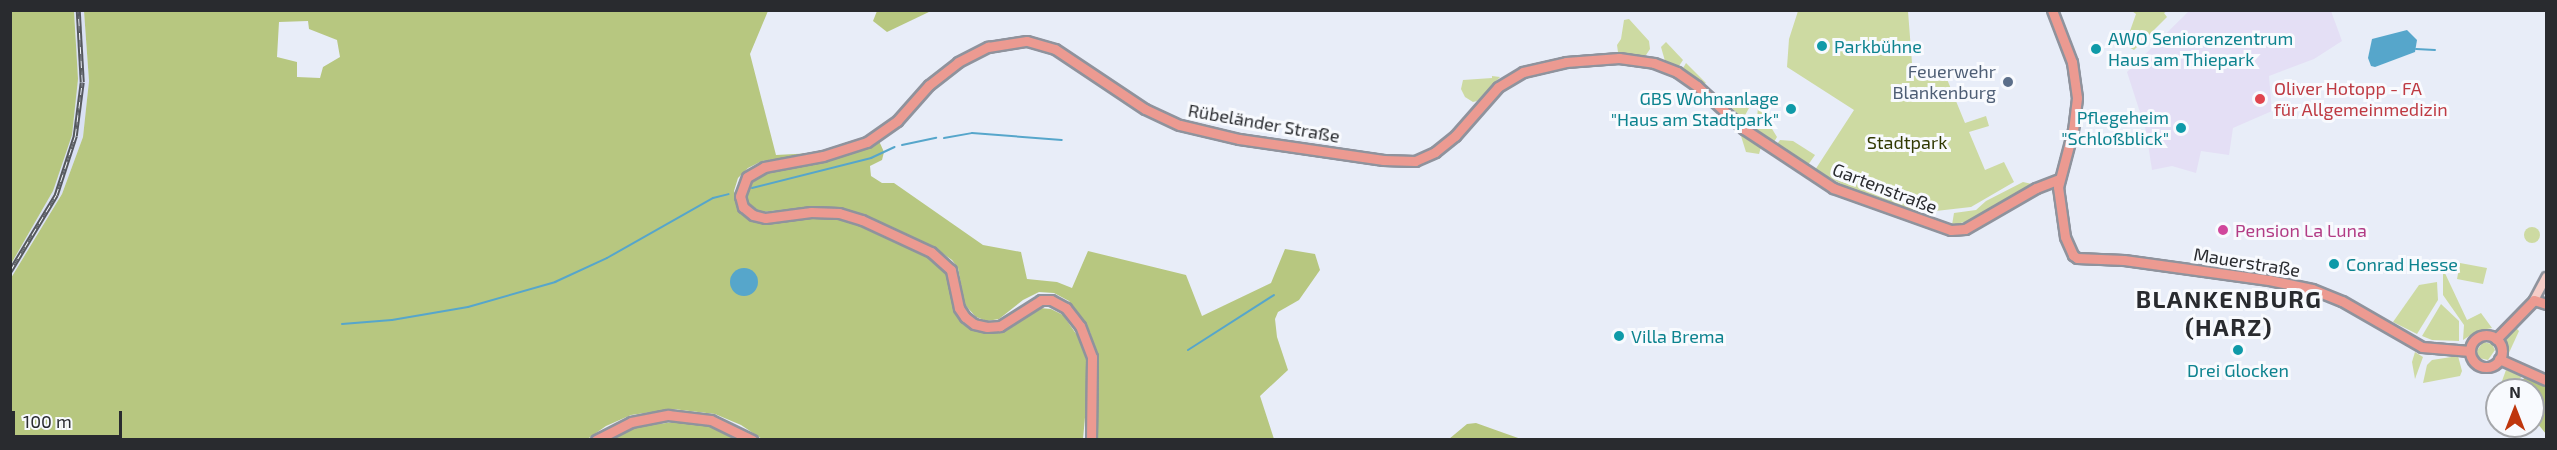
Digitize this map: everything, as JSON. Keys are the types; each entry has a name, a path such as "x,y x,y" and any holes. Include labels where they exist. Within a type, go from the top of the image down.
{"main road":[{"path":"2052,10 2070,56 2077,98 2073,130 2059,179"},
{"name":"Rübeländer Straße","path":"1091,440 1092,357 1080,326 1061,304 1041,300 1000,326 981,327 969,321 962,314 956,283 948,266 921,246 848,215 812,212 765,218 753,215 743,207 740,196 743,184 758,169 840,152 867,142 887,129 934,81 968,56 998,44 1027,41 1055,49 1145,109 1190,129 1321,151 1392,160 1418,160"},
{"name":"Gartenstraße","path":"1418,160 1445,144 1498,87 1523,72 1590,59 1627,59 1654,63 1684,76 1744,129 1818,180 1854,198 1941,227 1955,230 1965,229 2036,188 2059,179"},
{"name":"Mauerstraße","path":"2059,179 2065,237 2070,250 2077,258 2124,260 2269,280 2312,289 2342,301 2422,347 2470,351"},
{"path":"2496,339 2534,300 2547,304"},
{"path":"2486,335 2496,339 2501,348 2499,359 2490,366 2474,362 2470,351 2473,342 2486,335"},
{"path":"2499,359 2547,380"},
{"path":"597,440 630,422 676,415 719,423 752,440"}],"street":[{"path":"2534,300 2547,277"}],"shaded area":[{"path":"74,11 84,11 89,81 83,137 62,194 11,278 11,264 53,191 76,34"},
{"path":"2189,11 2331,11 2342,41 2314,59 2269,76 2272,111 2233,128 2229,155 2201,151 2196,173 2172,166 2152,170 2146,131 2127,72"}],"green space":[{"path":"11,10 74,11 78,79 72,135 53,191 11,264"},
{"path":"84,11 768,11 750,54 776,155 814,153 762,161 748,168 738,178 734,191 740,211 751,220 758,222 818,216 848,220 926,254 942,267 950,284 954,313 970,329 987,334 1002,331 1040,308 1051,309 1063,315 1079,338 1087,362 1088,385 1083,439 762,439 741,425 715,414 673,409 631,415 606,426 586,440 11,440 11,278 62,194 83,137 89,81","holes":["308,21 309,29 337,40 340,57 323,67 320,78 297,77 297,62 277,57 279,22"]},
{"path":"877,11 931,11 887,32 873,21"},
{"name":"Stadtpark","path":"1798,11 1908,11 1913,76 1942,67 1965,123 1986,116 1989,126 1969,132 1985,170 2004,162 2014,182 1971,207 1927,212 1916,211 1847,187 1815,170 1854,110 1787,67 1789,39"},
{"path":"2132,11 2167,11 2164,13 2167,17 2134,50 2125,45 2136,14"},
{"path":"1629,19 1649,41 1650,49 1646,55 1620,55 1618,52 1617,45 1621,39 1624,20"},
{"path":"1666,42 1683,60 1679,66 1665,61 1661,47"},
{"path":"1686,63 1706,83 1704,84 1682,70"},
{"path":"1492,76 1500,77 1477,101 1473,102 1465,97 1461,89 1463,80 1492,78"},
{"path":"1746,100 1751,103 1751,108 1743,119 1728,104"},
{"path":"1758,106 1777,137 1774,142 1752,126 1757,120"},
{"path":"1744,134 1761,147 1759,154 1746,152 1741,136"},
{"path":"1780,140 1793,141 1815,155 1808,165 1777,144"},
{"path":"879,141 884,152 882,160 870,166 871,176 882,183 894,183 983,245 1021,252 1027,279 1057,282 1072,288 1088,251 1186,275 1202,316 1271,283 1285,249 1315,254 1320,270 1299,300 1278,312 1275,319 1277,337 1288,370 1260,396 1274,439 1097,439 1099,360 1090,332 1069,301 1054,293 1039,292 1023,300 999,319 987,321 976,317 965,305 958,268 952,260 932,246 852,211 816,206 761,212 748,203 747,193 751,184 763,174 838,158"},
{"path":"2023,182 2032,184 1969,221 1952,225 1954,213 1976,210 1986,201"},
{"path":"2532,227 2540,235 2532,243 2524,235"},
{"path":"2460,263 2487,268 2483,284 2457,279"},
{"path":"2443,269 2467,320 2481,313 2492,328 2477,331 2463,340 2464,325 2443,295"},
{"path":"2437,282 2438,300 2417,334 2393,322 2419,285"},
{"path":"2441,304 2459,321 2459,341 2432,340 2422,336"},
{"path":"2516,328 2519,331 2508,355 2505,341 2508,333"},
{"path":"2483,342 2492,344 2495,350 2488,360 2479,358 2476,352"},
{"path":"2415,352 2423,357 2415,379 2412,362"},
{"path":"2458,356 2462,371 2460,376 2423,383 2427,365 2432,360"},
{"path":"2506,370 2522,376 2520,378 2503,378"},
{"path":"2545,386 2546,386 2545,433"},
{"path":"674,422 713,427 740,439 609,440 635,427"},
{"path":"1476,423 1521,439 1449,439 1467,424"}],"water":[{"path":"2407,30 2417,40 2415,52 2375,67 2371,66 2368,58 2372,39"},
{"path":"744,268 754,272 758,282 754,292 744,296 734,292 730,282 734,272"}],"waterway":[{"path":"2416,49 2435,50"},
{"path":"944,138 972,133 1062,140"},
{"path":"902,145 936,138"},
{"path":"752,188 871,158 895,147"},
{"path":"342,324 392,320 468,307 555,282 607,258 713,198 729,194"},
{"path":"1188,350 1274,295"}],"railway":[{"path":"10,271 56,195 75,136 82,82 78,10"}],"place":[{"name":"Parkbühne","path":"1822,46"},
{"name":"AWO Seniorenzentrum Haus am Thiepark","path":"2096,49"},
{"name":"Feuerwehr Blankenburg","path":"2008,82"},
{"name":"Oliver Hotopp - FA für Allgemeinmedizin","path":"2260,99"},
{"name":"GBS Wohnanlage \"Haus am Stadtpark\"","path":"1791,109"},
{"name":"Pflegeheim \"Schloßblick\"","path":"2181,128"},
{"name":"Pension La Luna","path":"2223,230"},
{"name":"Conrad Hesse","path":"2334,264"},
{"name":"Villa Brema","path":"1619,336"},
{"name":"Drei Glocken","path":"2238,350"}],"district":[{"name":"BLANKENBURG (HARZ)","path":"2229,313"}]}
